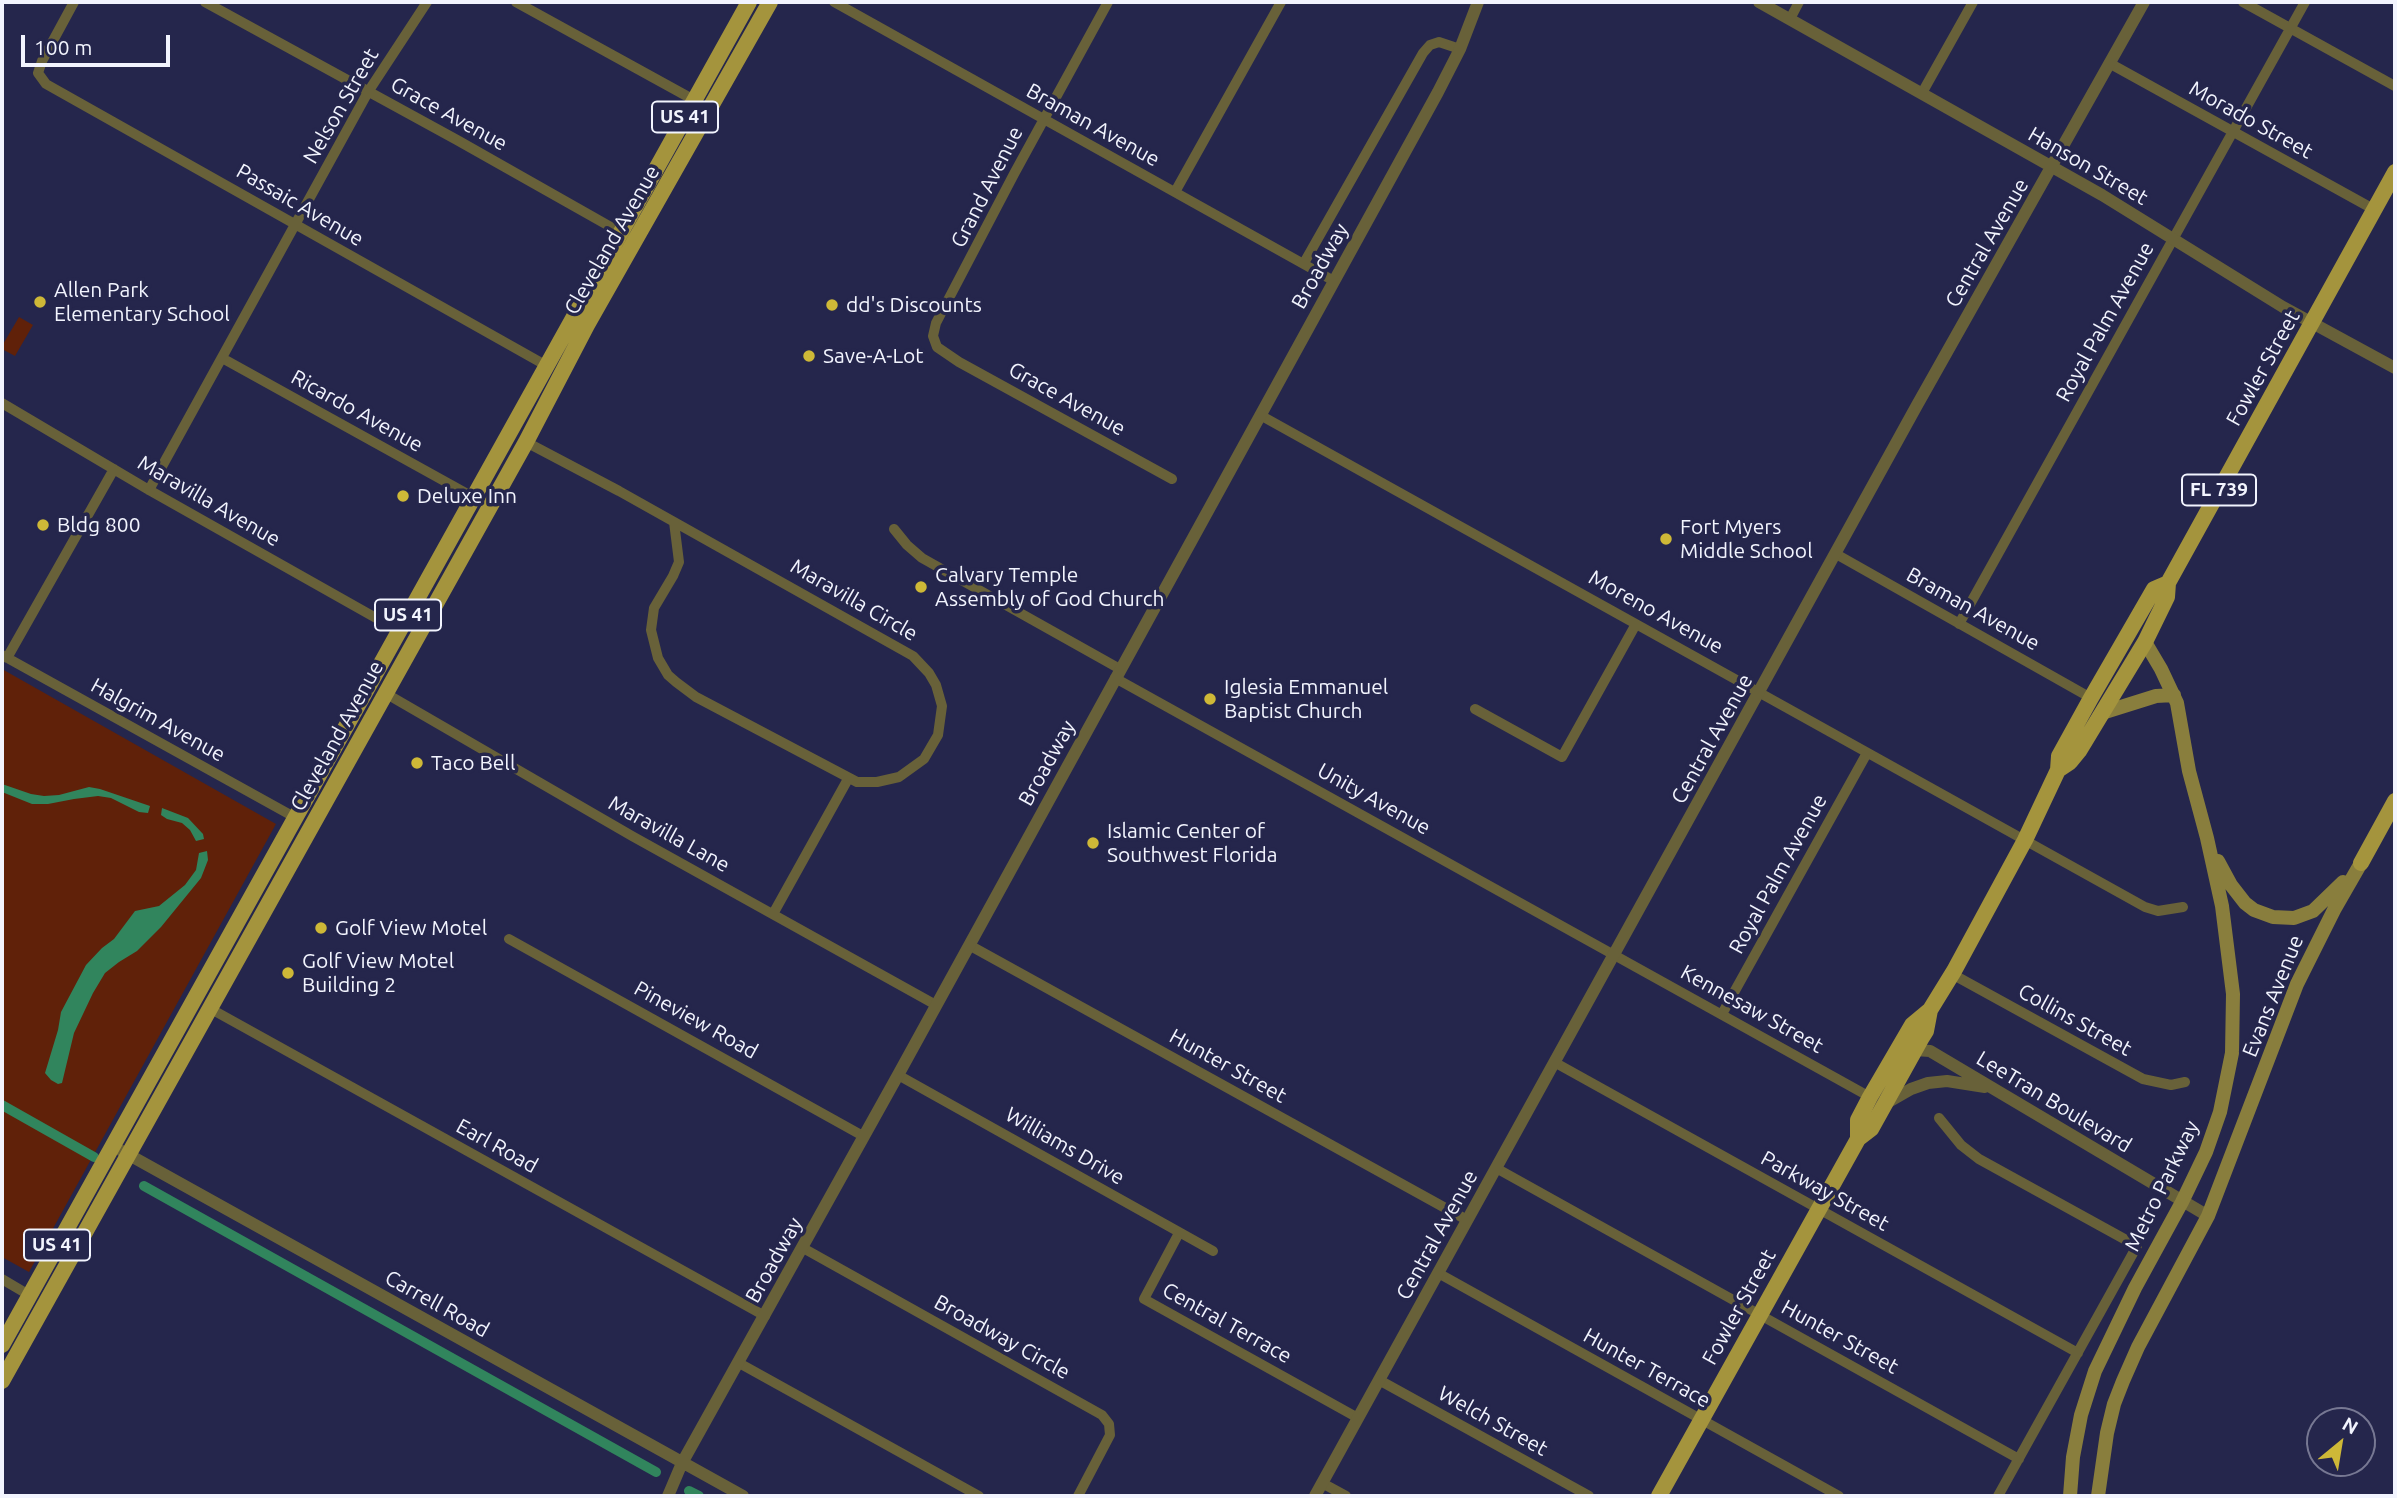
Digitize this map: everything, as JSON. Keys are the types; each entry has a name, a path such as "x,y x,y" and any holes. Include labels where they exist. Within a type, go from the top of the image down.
{"main road":[{"name":"Cleveland Avenue","path":"2,1345 750,2"},
{"name":"Cleveland Avenue","path":"2,1381 767,4"},
{"name":"Fowler Street","path":"1658,1496 1858,1139 1871,1129 1877,1101 1907,1049 1926,1031 1930,1010 2064,766 2105,712 2144,642 2167,597 2168,583 2395,172"},
{"name":"Fowler Street","path":"2064,766 2059,756 2091,698 2154,589 2168,583"},
{"path":"2141,611 2144,642"},
{"name":"Metro Parkway","path":"2070,1496 2073,1457 2081,1415 2095,1371 2206,1153 2220,1112 2232,1054 2233,994 2222,906 2189,771 2174,695 2144,642"},
{"path":"385,693 390,646"},
{"path":"2105,712 2156,696 2174,695"},
{"name":"Evans Avenue","path":"2208,1216 2297,984 2334,910 2395,801"},
{"path":"290,864 296,843 296,818"},
{"path":"2207,838 2237,895 2254,910 2273,918 2294,918 2313,911 2327,900 2361,863"},
{"path":"2098,1496 2106,1433 2123,1381 2138,1347 2208,1216"}],"street":[{"name":"Passaic Avenue","path":"74,2 42,61 38,73 46,84 547,366"},
{"name":"Grace Avenue","path":"205,2 636,241"},
{"name":"Nelson Street","path":"149,490 369,92 427,2"},
{"path":"516,2 694,100"},
{"name":"Braman Avenue","path":"834,2 1334,281"},
{"name":"Grand Avenue","path":"944,352 937,347 933,336 936,323 1108,2"},
{"path":"1175,192 1281,2"},
{"name":"Broadway","path":"668,1496 682,1463 970,945 1460,49 1478,2"},
{"name":"Hanson Street","path":"1759,2 2053,167 2312,323 2395,368"},
{"path":"1790,19 1799,2"},
{"path":"1922,93 1973,2"},
{"name":"Central Avenue","path":"1315,1496 1916,407 2144,2"},
{"path":"2243,2 2395,86"},
{"name":"Royal Palm Avenue","path":"1959,624 2305,2"},
{"name":"Broadway","path":"1304,263 1423,53 1430,45 1439,42 1460,49"},
{"name":"Morado Street","path":"2109,63 2375,210"},
{"name":"Grace Avenue","path":"944,352 1172,480"},
{"name":"Ricardo Avenue","path":"222,358 473,497"},
{"name":"Maravilla Avenue","path":"2,403 149,490 399,631"},
{"name":"Moreno Avenue","path":"1260,415 2146,907 2158,911 2183,907"},
{"name":"Maravilla Circle","path":"526,442 674,522 904,649 929,673 940,695 941,719 936,741 924,759 908,773 889,780 867,783 848,779 696,697 668,675 654,649 651,630 654,608 678,562 674,522"},
{"path":"4,657 114,469"},
{"name":"Unity Avenue","path":"894,529 922,558 1118,673 1615,954"},
{"name":"Braman Avenue","path":"1836,554 2091,698"},
{"path":"1475,709 1562,757 1636,624"},
{"name":"Halgrim Avenue","path":"4,657 296,818"},
{"name":"Maravilla Lane","path":"385,693 465,741 936,1005"},
{"name":"Royal Palm Avenue","path":"1722,1014 1867,752"},
{"path":"773,914 848,779"},
{"name":"Pineview Road","path":"509,939 863,1136"},
{"name":"Hunter Street","path":"970,945 1467,1220"},
{"name":"Kennesaw Street","path":"1615,954 1877,1101"},
{"name":"Collins Street","path":"1952,974 2143,1079 2171,1085 2185,1082"},
{"name":"Earl Road","path":"211,1009 765,1316"},
{"name":"LeeTran Boulevard","path":"1907,1049 1930,1051 2208,1216"},
{"name":"Parkway Street","path":"1554,1062 2078,1353"},
{"name":"Williams Drive","path":"898,1075 1213,1251"},
{"path":"1877,1101 1928,1083 1947,1081 1999,1091"},
{"path":"1939,1118 1955,1138 1979,1159 2137,1246 1998,1496"},
{"name":"Carrell Road","path":"113,1145 743,1496"},
{"name":"Hunter Street","path":"1496,1168 2019,1459"},
{"name":"Central Terrace","path":"1179,1233 1144,1299 1358,1418"},
{"name":"Broadway Circle","path":"803,1248 1102,1415 1109,1424 1110,1436 1078,1496"},
{"name":"Hunter Terrace","path":"1438,1273 1839,1496"},
{"path":"2,1279 29,1295"},
{"path":"739,1363 979,1496"},
{"name":"Welch Street","path":"1379,1380 1589,1496"},
{"path":"1322,1483 1346,1496"}],"shaded area":[{"path":"19,317 33,325 15,356 2,349 2,346"},
{"path":"2,669 276,824 29,1272 2,1257"},
{"path":"2,784 44,796 89,787 150,806 148,813 139,812 111,798 98,796 32,804 2,792"},
{"path":"162,808 188,818 203,834 204,839 196,841 182,823 161,815"},
{"path":"207,851 208,860 201,878 161,927 137,951 105,973 74,1033 62,1083 51,1080 45,1073 61,1012 86,965 114,939 135,911 159,906 185,885 196,870 199,853"}],"waterway":[{"path":"2,1105 94,1157"},
{"path":"144,1186 656,1472"},
{"path":"689,1491 699,1496"}],"place":[{"name":"Allen Park Elementary School","path":"40,302"},
{"name":"dd's Discounts","path":"832,305"},
{"name":"Save-A-Lot","path":"809,356"},
{"name":"Deluxe Inn","path":"403,496"},
{"name":"Bldg 800","path":"43,525"},
{"name":"Fort Myers Middle School","path":"1666,539"},
{"name":"Calvary Temple Assembly of God Church","path":"921,587"},
{"name":"Iglesia Emmanuel Baptist Church","path":"1210,699"},
{"name":"Taco Bell","path":"417,763"},
{"name":"Islamic Center of Southwest Florida","path":"1093,843"},
{"name":"Golf View Motel","path":"321,928"},
{"name":"Golf View Motel Building 2","path":"288,973"}]}
